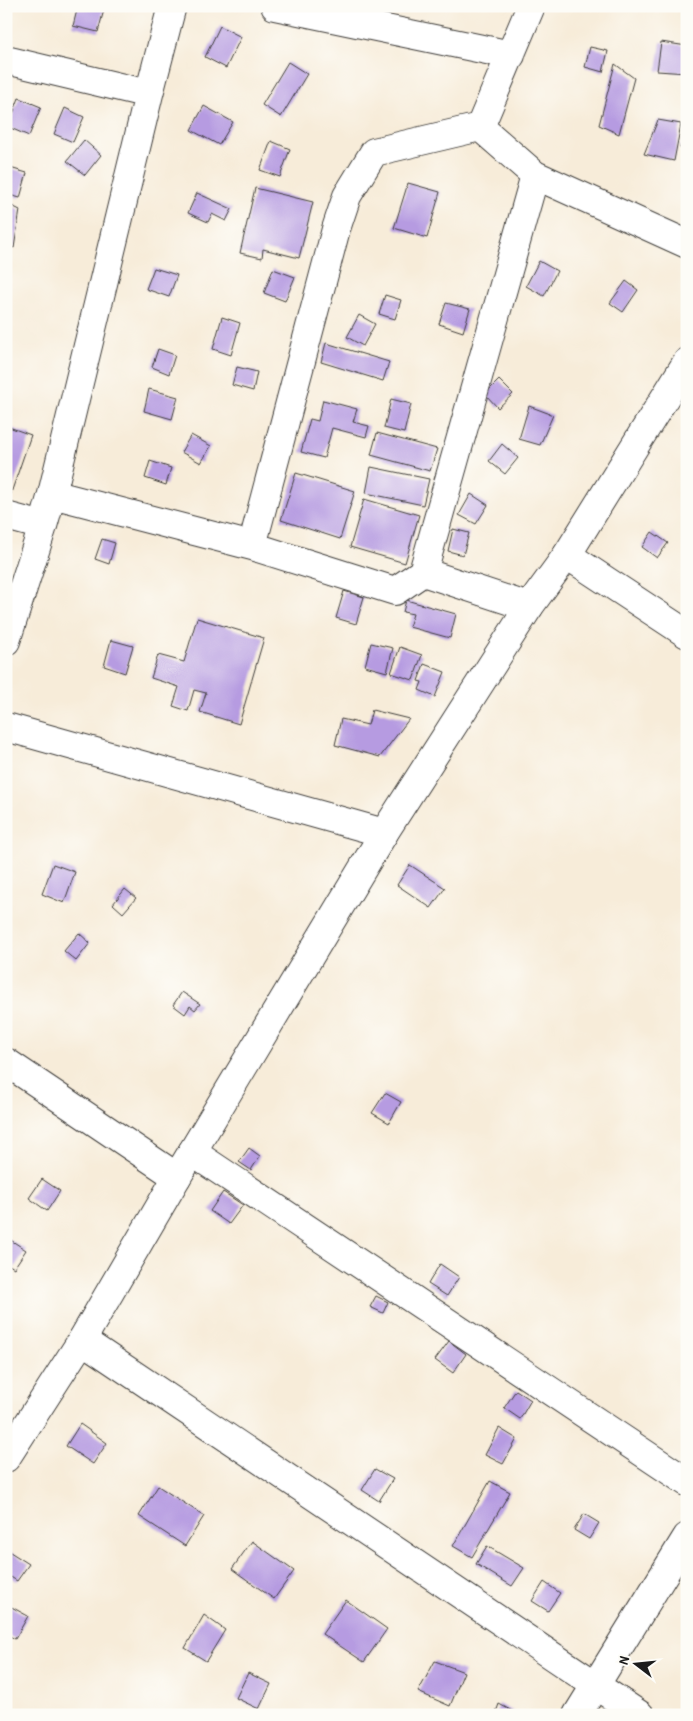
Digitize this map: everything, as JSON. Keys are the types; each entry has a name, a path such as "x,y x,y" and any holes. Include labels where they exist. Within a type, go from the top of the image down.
{"street":[{"path":"6,641 52,494 172,6"},
{"path":"275,6 511,55"},
{"path":"480,127 531,6"},
{"path":"6,60 149,94"},
{"path":"480,127 535,176 687,244"},
{"path":"252,546 336,229 348,196 374,152 480,127"},
{"path":"52,494 252,546 395,591 423,572 535,176"},
{"path":"6,1458 82,1340 177,1177 384,833 528,606 567,555 687,362"},
{"path":"6,516 43,526"},
{"path":"567,555 687,634"},
{"path":"423,572 528,606"},
{"path":"6,727 384,833"},
{"path":"6,1062 177,1177"},
{"path":"192,1152 687,1482"},
{"path":"82,1340 640,1715"},
{"path":"577,1715 687,1537"}],"building":[{"path":"78,6 105,6 98,32 73,26"},
{"path":"220,26 241,37 226,68 205,57"},
{"path":"661,42 687,46 687,73 657,71"},
{"path":"590,47 608,51 603,72 585,67"},
{"path":"288,62 307,74 281,117 262,105"},
{"path":"615,64 634,78 619,134 599,125"},
{"path":"19,98 41,107 29,136 8,127"},
{"path":"204,106 233,122 219,145 191,130"},
{"path":"65,108 84,117 73,142 54,134"},
{"path":"658,120 681,124 674,161 644,154"},
{"path":"687,131 687,153 680,148"},
{"path":"84,140 101,155 85,175 67,161"},
{"path":"271,141 290,149 280,177 260,170"},
{"path":"10,168 27,173 20,198 6,194 6,179"},
{"path":"408,183 440,192 427,238 394,228"},
{"path":"255,188 313,202 299,258 263,249 262,258 240,253"},
{"path":"197,193 232,209 226,221 212,214 208,222 188,213"},
{"path":"6,203 20,210 14,248 6,244"},
{"path":"539,261 557,271 544,296 526,286"},
{"path":"154,268 177,275 169,297 146,289"},
{"path":"273,269 295,277 285,301 264,293"},
{"path":"626,281 638,290 623,312 610,303"},
{"path":"385,295 401,300 395,319 379,314"},
{"path":"446,303 470,309 463,332 439,324"},
{"path":"359,315 375,324 363,346 347,337"},
{"path":"222,317 240,323 231,355 213,349"},
{"path":"326,343 389,362 383,381 321,362"},
{"path":"158,349 175,355 169,374 152,367"},
{"path":"237,367 257,372 253,391 232,385"},
{"path":"499,380 513,394 498,408 485,394"},
{"path":"149,389 178,397 172,419 144,411"},
{"path":"391,399 411,404 404,433 384,428"},
{"path":"323,400 357,409 353,422 369,426 366,437 332,428 324,458 301,452 310,419 318,421"},
{"path":"529,406 553,415 540,445 519,439"},
{"path":"6,426 31,435 10,496 6,495"},
{"path":"377,433 437,449 430,471 371,455"},
{"path":"191,435 211,446 201,463 181,452"},
{"path":"502,444 518,458 505,474 489,461"},
{"path":"150,461 171,468 166,485 145,478"},
{"path":"371,467 429,479 423,505 366,493"},
{"path":"296,473 355,491 340,539 281,520"},
{"path":"471,494 488,505 476,524 459,515"},
{"path":"364,499 419,515 405,563 350,547"},
{"path":"453,529 469,533 463,555 448,551"},
{"path":"652,532 668,543 657,558 642,547"},
{"path":"102,539 115,543 109,564 95,559"},
{"path":"344,591 364,597 356,624 336,618"},
{"path":"406,600 456,614 450,638 409,627 413,614 403,612"},
{"path":"197,618 264,638 239,724 200,712 206,693 194,690 188,711 173,706 179,687 151,678 158,655 184,662"},
{"path":"111,640 133,646 125,673 104,666"},
{"path":"371,643 393,648 387,672 365,666"},
{"path":"400,647 422,655 413,680 391,673"},
{"path":"424,664 445,672 435,697 419,690 422,682 418,681"},
{"path":"372,710 409,719 380,757 335,745 341,719 368,725"},
{"path":"53,864 75,872 64,903 42,894"},
{"path":"410,865 445,888 431,908 397,885"},
{"path":"125,889 136,898 123,913 113,904"},
{"path":"79,933 90,943 76,961 64,951"},
{"path":"182,992 200,1004 195,1010 190,1006 185,1014 173,1005"},
{"path":"385,1093 401,1102 389,1123 372,1113"},
{"path":"249,1148 260,1156 251,1170 239,1162"},
{"path":"42,1179 60,1191 47,1211 29,1198"},
{"path":"223,1192 243,1205 229,1224 210,1211"},
{"path":"6,1237 26,1250 14,1268 6,1263"},
{"path":"440,1264 459,1277 447,1296 428,1284"},
{"path":"376,1296 388,1302 383,1313 370,1307"},
{"path":"449,1341 466,1354 453,1373 435,1360"},
{"path":"516,1390 531,1400 520,1419 504,1408"},
{"path":"80,1424 107,1443 93,1464 66,1446"},
{"path":"499,1428 517,1439 503,1464 485,1455"},
{"path":"375,1469 393,1479 379,1501 362,1490"},
{"path":"490,1481 510,1492 472,1557 453,1546"},
{"path":"158,1486 204,1516 185,1546 139,1516"},
{"path":"584,1514 599,1523 589,1539 574,1530"},
{"path":"252,1541 294,1571 274,1599 232,1569"},
{"path":"487,1546 524,1568 512,1586 476,1564"},
{"path":"7,1550 29,1564 17,1581 6,1574"},
{"path":"544,1582 560,1593 548,1611 532,1601"},
{"path":"346,1600 387,1629 364,1662 322,1634"},
{"path":"6,1604 28,1616 15,1639 6,1634"},
{"path":"204,1615 225,1630 206,1661 185,1648"},
{"path":"435,1661 464,1672 450,1706 418,1692"},
{"path":"248,1673 271,1684 259,1709 236,1698"},
{"path":"499,1704 516,1713 516,1715 495,1715"}]}
